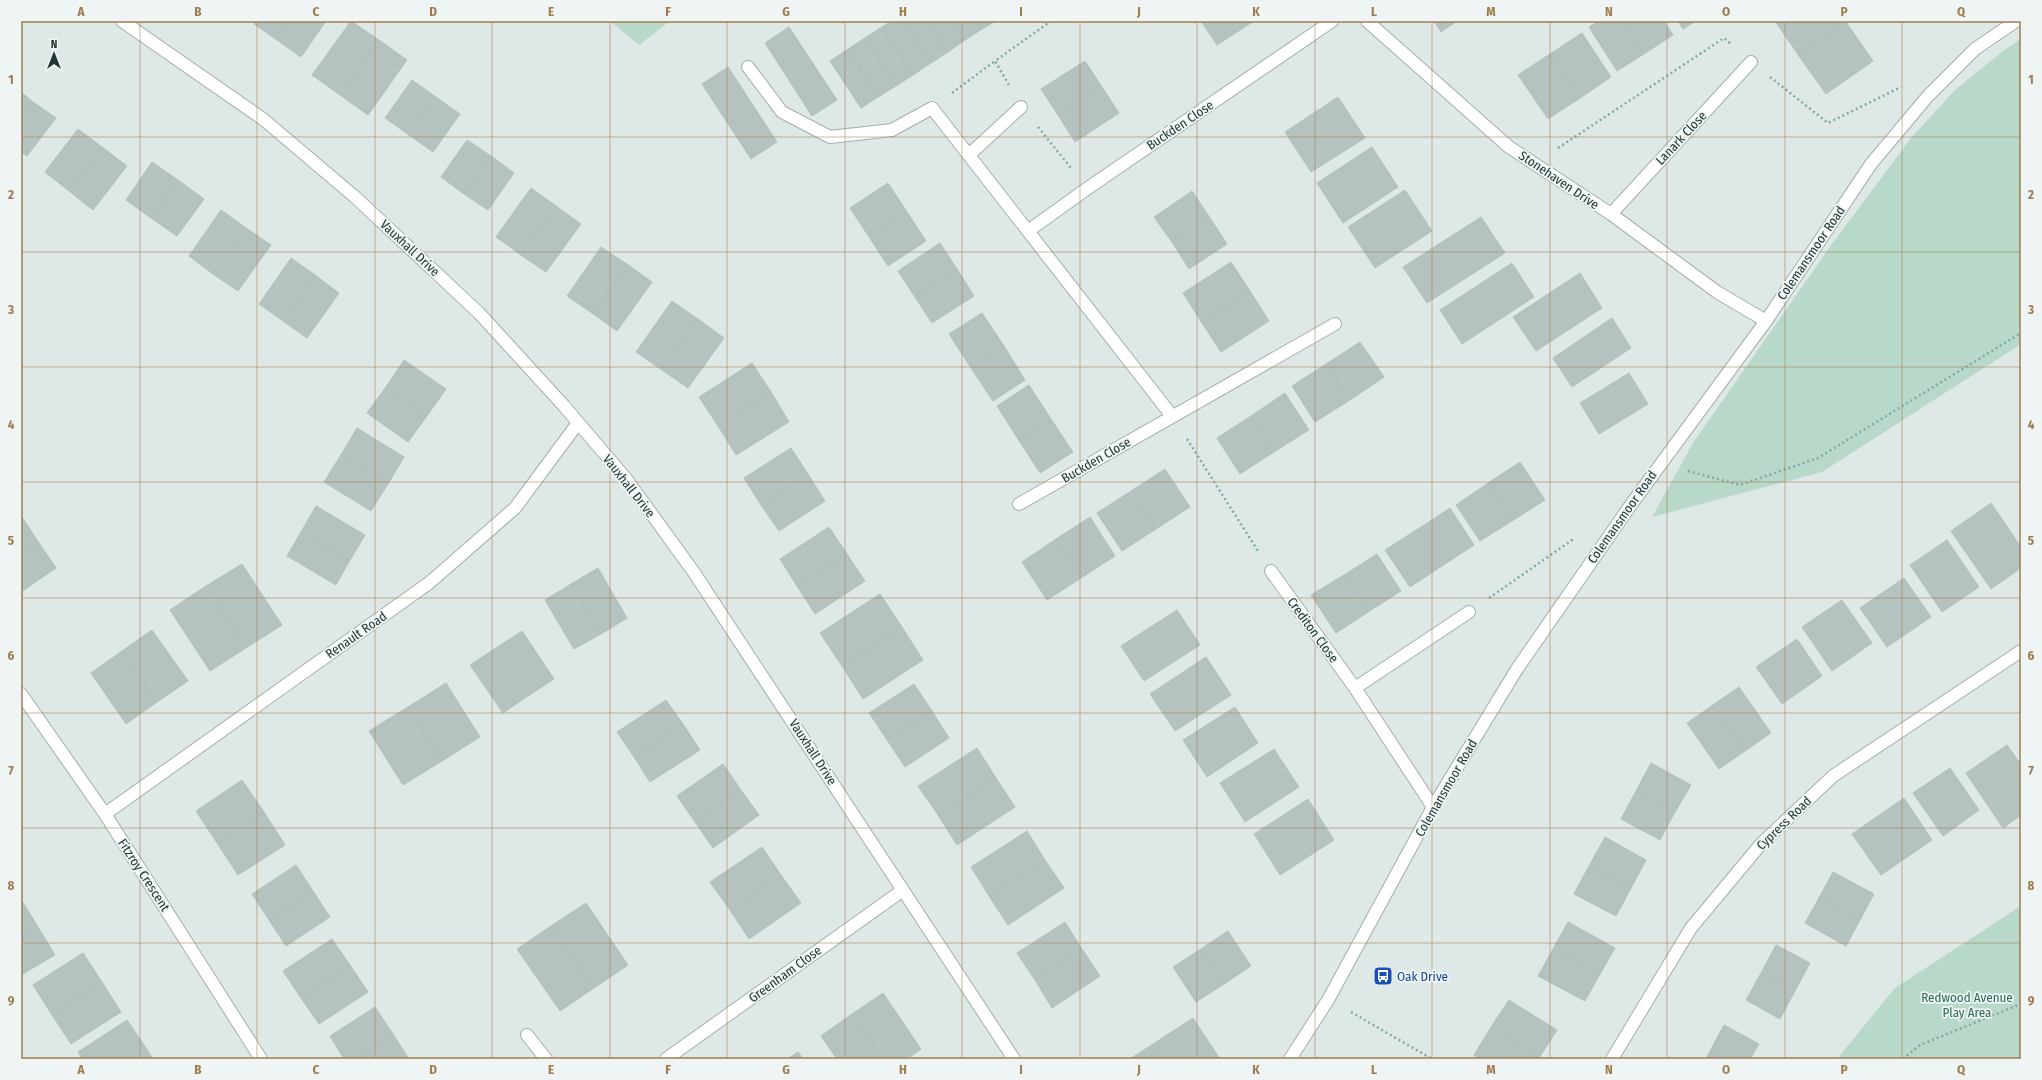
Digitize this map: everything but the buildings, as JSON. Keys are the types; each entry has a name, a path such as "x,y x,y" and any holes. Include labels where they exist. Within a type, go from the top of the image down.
{"street":[{"name":"Vauxhall Drive","path":"122,21 262,119 355,197 479,313 627,480 694,572 1014,1059"},
{"name":"Buckden Close","path":"1028,231 1332,21"},
{"name":"Stonehaven Drive","path":"1367,21 1509,146 1611,214 1717,292 1766,321"},
{"name":"Colemansmoor Road","path":"1290,1059 1328,1000 1433,807 1517,669 1663,459 1766,321 1824,233 1881,152 1928,96 1975,50 2016,21"},
{"name":"Lanark Close","path":"1611,214 1751,62"},
{"path":"748,67 782,112 830,137 892,130 932,108 1172,416"},
{"path":"969,155 1021,107"},
{"name":"Buckden Close","path":"1019,504 1335,324"},
{"name":"Renault Road","path":"105,814 429,583 515,508 578,424"},
{"name":"Crediton Close","path":"1271,572 1355,688 1433,807"},
{"path":"1355,688 1469,612"},
{"name":"Cypress Road","path":"1612,1059 1691,928 1761,844 1833,776 2021,651"},
{"name":"Fitzroy Crescent","path":"21,694 105,814 261,1059"},
{"name":"Greenham Close","path":"666,1059 903,890"},
{"path":"527,1035 546,1059"}],"path":[{"path":"932,108 995,61"},
{"path":"1686,470 1740,485 1818,458 2021,333"},
{"path":"1172,416 1271,572"},
{"path":"1469,612 1577,536"},
{"path":"1328,1000 1432,1059"},
{"path":"1903,1059 1920,1045 2021,1004"}],"green space":[{"path":"610,21 670,21 639,45"},
{"path":"2021,39 2021,344 1822,472 1652,517 1693,443 1829,248 1911,138 1954,91 2003,51"},
{"name":"Redwood Avenue Play Area","path":"2021,906 2021,1059 1837,1059 1895,988"}],"place":[{"name":"Oak Drive","path":"1383,976"}]}
